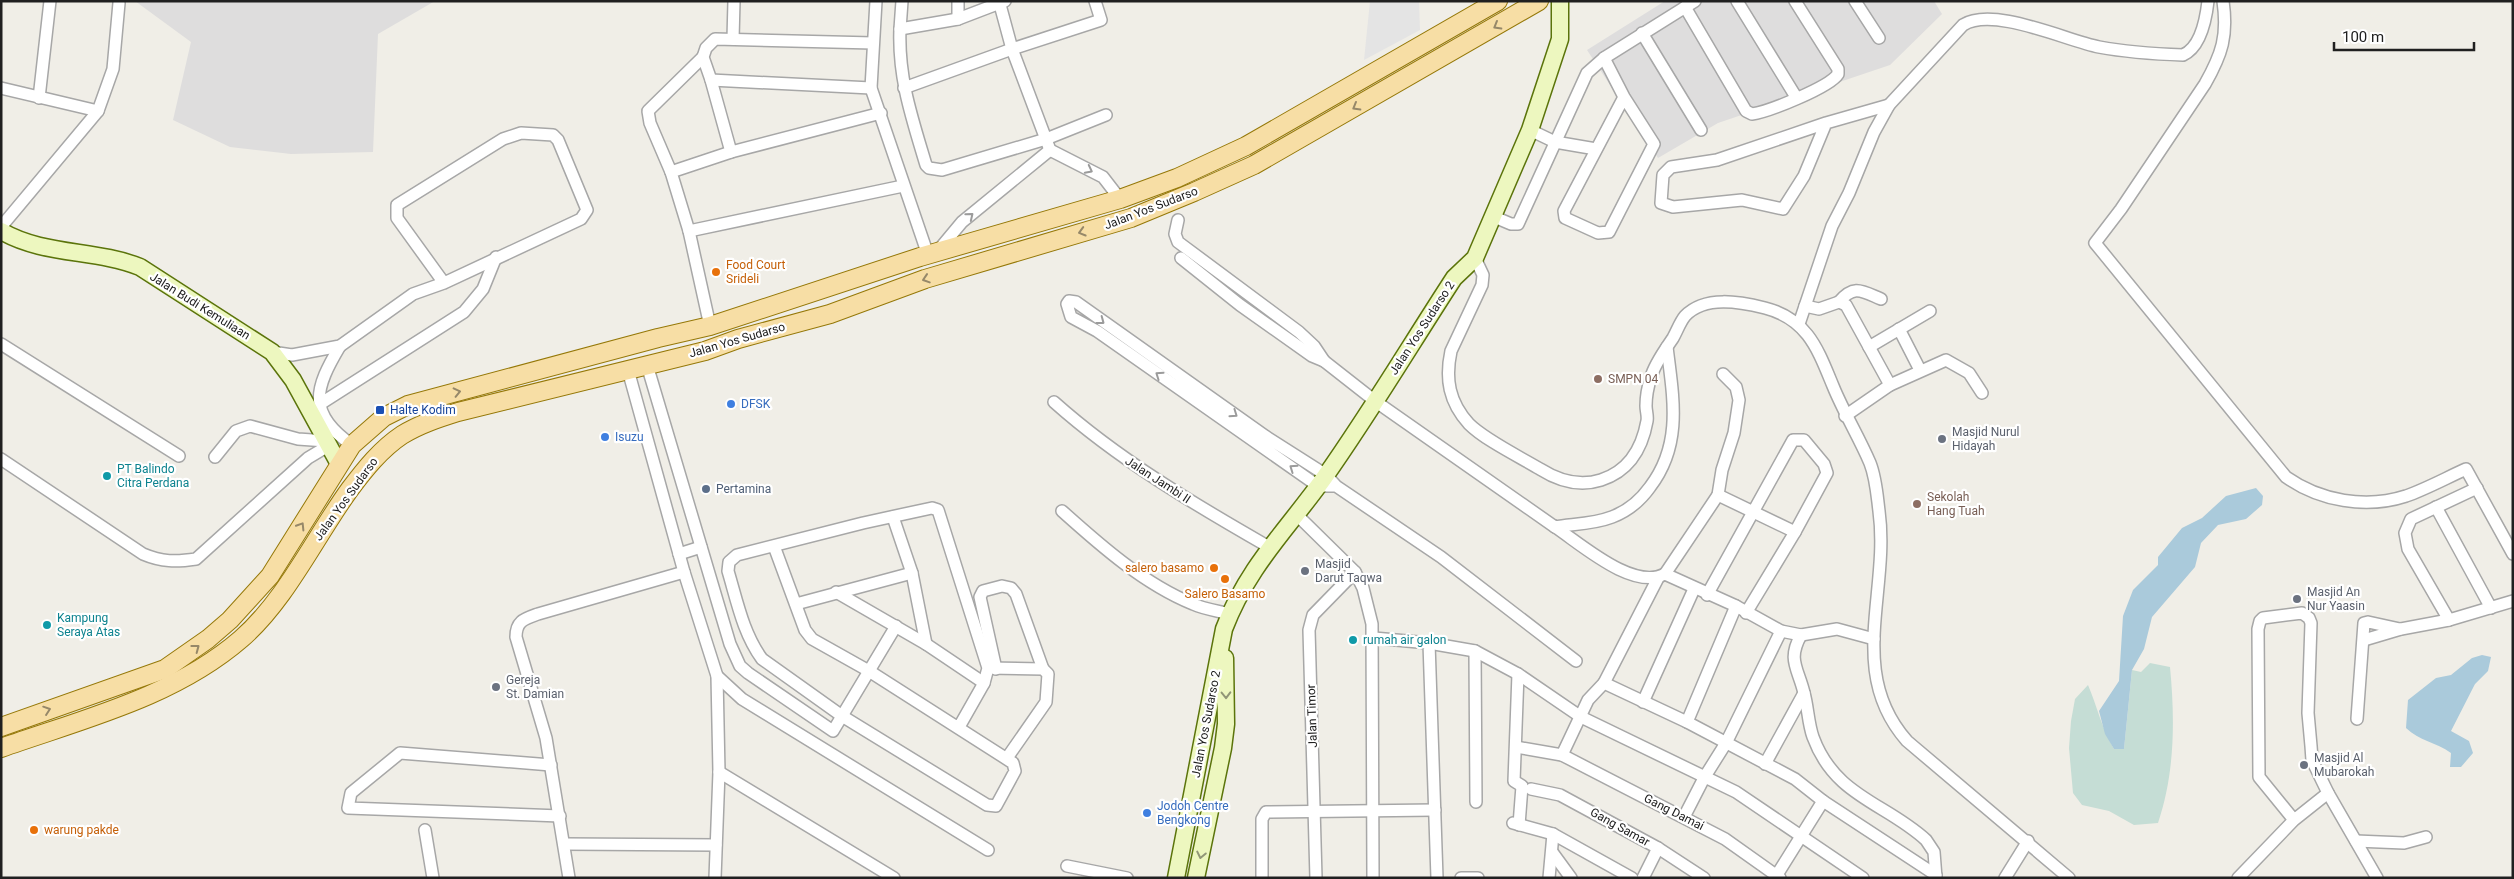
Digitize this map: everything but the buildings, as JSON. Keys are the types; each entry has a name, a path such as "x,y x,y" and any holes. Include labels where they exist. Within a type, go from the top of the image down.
{"main road":[{"name":"Jalan Yos Sudarso","path":"1,727 165,669 208,639 230,620 270,576 352,445 384,417 408,405 658,338 710,326 933,253 1120,199 1187,174 1246,146 1498,1"},
{"name":"Jalan Yos Sudarso","path":"1,748 111,710 169,686 204,667 234,644 271,605 363,472 382,450 421,424 458,412 705,351 738,339 830,314 925,279 1131,218 1254,165 1539,1"},
{"name":"Jalan Yos Sudarso 2","path":"1176,878 1227,621 1242,589 1269,547 1296,514 1327,482 1375,400 1454,278 1475,258 1530,130 1560,38 1560,1"},
{"path":"1289,120 1302,138"},
{"path":"1187,174 1194,192"},
{"name":"Jalan Budi Kemuliaan","path":"1,231 28,244 62,252 125,261 140,267 272,352 293,380 339,464"},
{"path":"734,319 738,339"},
{"path":"655,362 658,338"},
{"name":"Jalan Yos Sudarso 2","path":"1196,878 1223,748 1227,621"}],"street":[{"path":"39,98 50,1"},
{"path":"733,39 734,1"},
{"path":"865,1 876,1 871,88 903,186 933,253 962,222 1050,150"},
{"path":"902,1 900,66 904,88 926,165 929,168 942,170 1046,139 1106,116"},
{"path":"958,1 958,19"},
{"path":"904,88 1012,49 1101,20 1095,1"},
{"path":"1737,1 1796,97"},
{"path":"1492,216 1511,224 1518,224 1587,73 1604,58 1690,4 1746,111 1752,114 1767,110 1825,87 1839,73 1796,1"},
{"path":"1854,1 1879,38"},
{"path":"1799,324 1832,226 1849,193 1874,132 1890,104 1963,25 1970,20 2009,22 2118,50 2183,54 2188,52 2198,38 2208,1"},
{"path":"2222,1 2226,24 2225,37 2217,63 2121,209 2095,243 2286,477 2300,487 2332,498 2383,501 2408,496 2466,469 2513,554"},
{"path":"900,29 958,19 1001,2 1012,49 1050,150 1102,177 1120,199"},
{"path":"1,227 98,111 113,69 119,3"},
{"path":"1642,33 1702,130"},
{"path":"710,326 690,231 671,172 650,123 648,110 703,57 706,48 715,39 873,43"},
{"path":"703,57 731,152"},
{"path":"1604,58 1624,97 1654,144 1609,232 1598,234 1565,218 1563,214 1624,97"},
{"path":"711,80 871,88"},
{"path":"1,88 98,111"},
{"path":"1826,122 1804,176 1783,209 1742,200 1674,208 1661,204 1664,175 1671,167 1717,160 1826,122 1890,104"},
{"path":"671,172 731,152 880,113"},
{"path":"1530,130 1555,142 1596,149"},
{"path":"272,352 292,355 340,346 413,294 444,283 496,257 572,224 585,215 587,210 558,140 553,135 521,133 504,139 397,205 397,218 444,283"},
{"path":"690,231 903,186"},
{"path":"1178,220 1175,234 1178,242 1299,332 1314,346 1324,361"},
{"path":"320,404 464,312 483,289 496,257"},
{"path":"1181,258 1240,305 1312,356 1324,361 1375,400 1555,527 1620,570 1638,578 1661,576 1736,606 1781,631 1801,635 1838,629 1874,639"},
{"path":"1475,258 1483,281 1451,351 1447,373 1448,389 1454,404 1472,426 1557,479 1581,483 1596,482 1615,476 1623,470 1640,443 1648,419 1646,404 1651,376 1685,316 1711,302 1731,302 1768,309 1799,324 1809,334 1820,354 1845,416 1870,464 1880,515 1881,544 1874,639 1874,676 1879,695 1895,727 1906,741 2028,841 2069,878"},
{"path":"1805,306 1819,309 1839,302 1852,290 1864,292 1881,299"},
{"path":"1327,482 1076,302 1070,300 1067,304 1071,317 1096,331 1441,557 1576,661"},
{"path":"1839,302 1846,305 1890,385"},
{"path":"1869,347 1930,311"},
{"path":"1899,329 1920,370"},
{"path":"1,344 179,456"},
{"path":"340,346 322,378 318,392 326,421 340,436 352,445"},
{"path":"1555,527 1594,522 1629,510 1662,471 1670,451 1673,423 1667,347"},
{"path":"1845,416 1890,385 1946,360 1954,362 1969,373 1982,393"},
{"path":"655,362 701,547 730,644 740,666 833,731 896,626"},
{"path":"628,370 684,572 717,676 719,772 715,878"},
{"path":"1562,756 1592,694 1604,683 1661,576 1718,495 1722,470 1734,433 1739,400 1736,386 1723,374"},
{"name":"Jalan Jambi II","path":"1054,402 1089,432 1142,470 1269,547"},
{"path":"215,457 236,431 250,426 298,439 327,444"},
{"path":"1707,595 1793,440 1804,440 1824,464 1827,473 1795,532 1746,613"},
{"path":"1,459 143,554 159,561 174,562 196,559 277,485 327,444"},
{"path":"2449,620 2408,549 2405,533 2411,519 2477,488"},
{"path":"1718,495 1795,532"},
{"path":"2436,507 2491,608"},
{"path":"774,546 805,630 812,639 869,671 960,727 1013,763 1015,771 999,803 993,806 842,716 762,659 752,646 728,565 737,556 774,546 932,508 938,510 992,668"},
{"path":"1062,511 1092,538 1162,588 1227,621"},
{"path":"1296,514 1355,572 1363,588 1368,626 1374,638 1373,878"},
{"path":"893,517 912,572 926,644"},
{"path":"679,554 701,547"},
{"path":"569,878 546,738 516,636 516,627 520,620 538,614 684,572"},
{"path":"796,604 912,572"},
{"name":"Jalan Timor","path":"1316,878 1309,630 1314,615 1355,572"},
{"path":"960,727 992,668 980,597 983,591 1002,586 1011,588 1016,594 1043,669 1048,674 1046,702 1006,758"},
{"path":"1643,702 1694,589"},
{"path":"836,592 926,644 984,683"},
{"path":"2364,640 2401,629 2449,620 2513,601"},
{"path":"1686,722 1736,606"},
{"path":"2294,820 2261,781 2258,773 2258,628 2263,618 2302,613 2311,622 2308,713 2312,760 2328,793 2377,878"},
{"path":"2357,720 2364,624 2366,622 2401,629"},
{"path":"1684,817 1704,778 1726,743 1781,631"},
{"path":"1801,635 1795,646 1794,664 1804,693 1809,727 1820,752 1828,766 1862,799 1926,840 1934,852 1936,877"},
{"path":"1374,638 1429,643 1475,651 1518,674 1581,717 1736,792 1864,878"},
{"path":"1429,643 1437,878"},
{"path":"1475,651 1476,802"},
{"path":"992,668 1043,669"},
{"path":"1518,674 1514,781 1522,786 1516,824 1553,834 1632,878"},
{"path":"717,676 742,699 988,850"},
{"path":"1604,683 1686,722 1795,779 1823,801 1936,877"},
{"path":"1765,764 1804,693"},
{"name":"Gang Damai","path":"1516,747 1562,756 1725,839 1777,877"},
{"path":"551,765 400,754 350,793 348,808 560,816"},
{"path":"719,772 894,878"},
{"name":"Gang Samar","path":"1531,789 1560,794 1658,848 1704,878"},
{"path":"2238,878 2294,820 2328,793"},
{"path":"1777,877 1823,801"},
{"path":"1262,878 1262,819 1264,814 1270,811 1435,810"},
{"path":"425,830 433,878"},
{"path":"1549,878 1553,834"},
{"path":"2356,841 2399,843 2412,842 2426,837"},
{"path":"2005,878 2028,841"},
{"path":"564,844 716,845"},
{"path":"1643,878 1658,848"},
{"path":"1552,852 1570,878"},
{"path":"1067,866 1127,878"},
{"path":"1460,878 1478,878"}],"shaded area":[{"path":"135,1 435,1 378,34 373,152 291,154 230,147 173,120 191,42"},
{"path":"1370,1 1419,1 1420,30 1364,60"},
{"path":"1665,1 1934,1 1942,14 1890,65 1718,123 1658,158 1587,50"},
{"path":"2256,488 2263,496 2262,505 2246,519 2218,525 2201,543 2195,567 2152,617 2144,649 2132,670 2124,749 2114,749 2105,734 2099,711 2119,681 2123,616 2133,590 2158,565 2158,557 2182,528 2202,518 2226,496"},
{"path":"2482,655 2491,657 2488,671 2475,684 2451,731 2469,741 2473,753 2461,767 2450,767 2451,753 2416,736 2406,728 2408,700 2436,678 2451,675 2472,658"},
{"path":"2150,663 2170,667 2173,706 2171,765 2164,804 2158,823 2134,825 2109,811 2082,805 2073,793 2069,748 2071,721 2075,699 2088,685 2114,749 2124,749 2132,670 2141,672"}],"place":[{"name":"Food Court Srideli","path":"716,272"},
{"name":"SMPN 04","path":"1598,379"},
{"name":"DFSK","path":"731,404"},
{"name":"Halte Kodim","path":"380,410"},
{"name":"Isuzu","path":"605,437"},
{"name":"Masjid Nurul Hidayah","path":"1942,439"},
{"name":"PT Balindo Citra Perdana","path":"107,476"},
{"name":"Pertamina","path":"706,489"},
{"name":"Sekolah Hang Tuah","path":"1917,504"},
{"name":"salero basamo","path":"1214,568"},
{"name":"Masjid Darut Taqwa","path":"1305,571"},
{"name":"Salero Basamo","path":"1225,579"},
{"name":"Masjid An Nur Yaasin","path":"2297,599"},
{"name":"Kampung Seraya Atas","path":"47,625"},
{"name":"rumah air galon","path":"1353,640"},
{"name":"Gereja St. Damian","path":"496,687"},
{"name":"Masjid Al Mubarokah","path":"2304,765"},
{"name":"Jodoh Centre Bengkong","path":"1147,813"},
{"name":"warung pakde","path":"34,830"}]}
